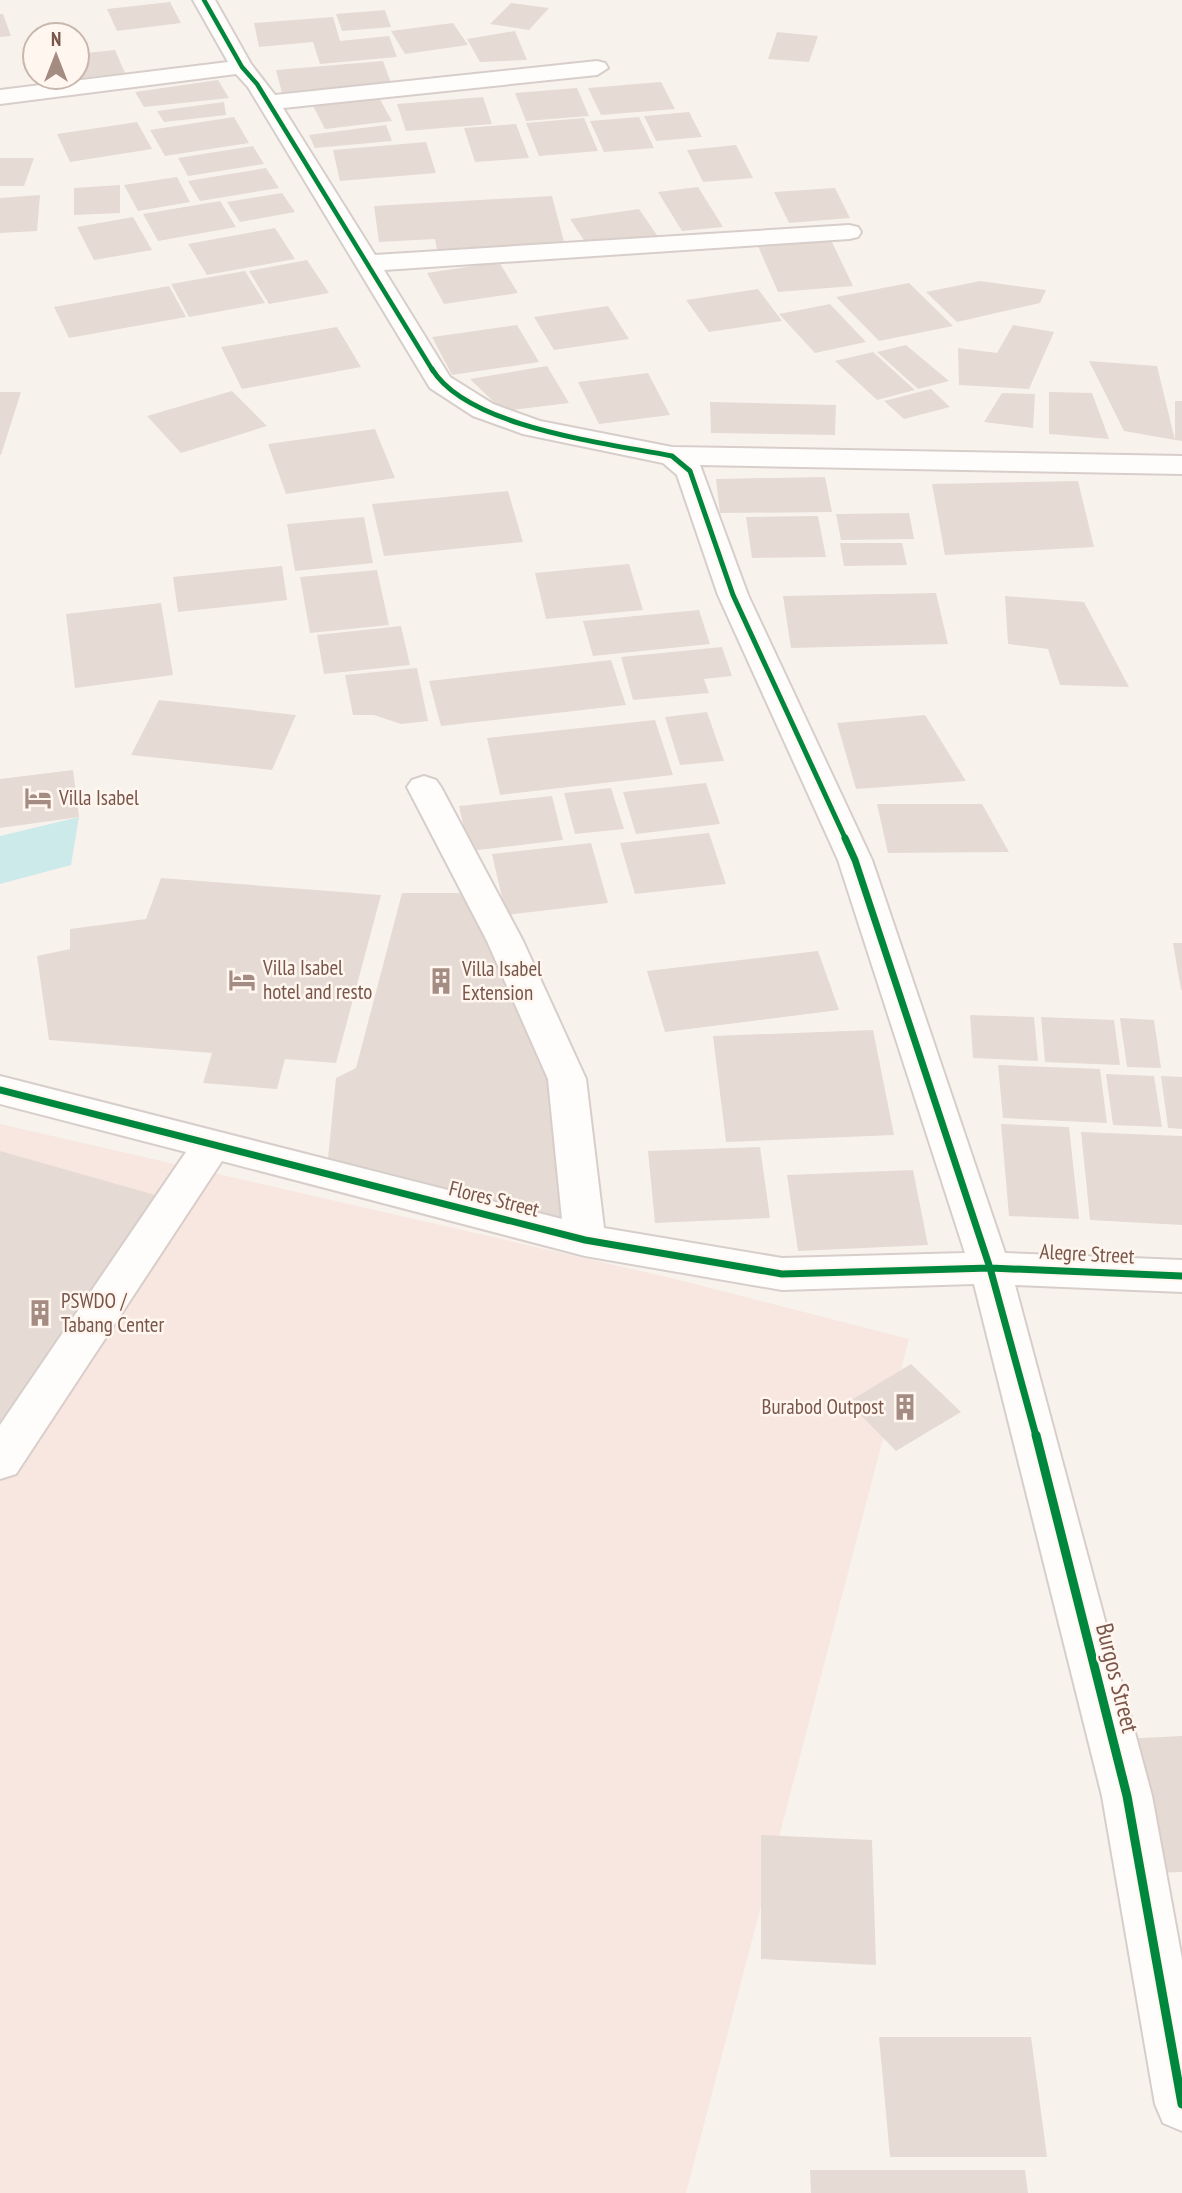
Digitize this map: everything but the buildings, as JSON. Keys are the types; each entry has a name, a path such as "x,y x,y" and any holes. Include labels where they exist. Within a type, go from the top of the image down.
{"street":[{"path":"204,0 242,67 268,103 440,382 472,403 533,428 672,456 1182,465"},
{"path":"0,97 242,67"},
{"path":"268,103 597,68"},
{"path":"367,263 849,232"},
{"name":"Burgos Street","path":"672,456 690,471 733,595 855,860 990,1268 1026,1397 1127,1796 1182,2104"},
{"path":"424,787 505,941 567,1079 585,1240"},
{"name":"Flores Street","path":"0,1090 585,1240 782,1274 990,1268"},
{"path":"0,1461 211,1146"},
{"name":"Alegre Street","path":"990,1268 1182,1276"}],"shaded area":[{"path":"0,1124 675,1279 909,1339 686,2193 0,2193"}],"water":[{"path":"79,817 71,865 0,884 0,836"}],"cycle path":[{"path":"204,0 242,67 257,84 440,382 483,410 533,428 672,456 690,471 733,595 855,860 990,1268 1026,1397 1127,1796 1182,2104"},
{"path":"0,1090 585,1240 782,1274 990,1268 1182,1276"}],"place":[{"name":"Villa Isabel","path":"38,798"},
{"name":"Villa Isabel hotel and resto","path":"242,980"},
{"name":"Villa Isabel Extension","path":"441,981"},
{"name":"PSWDO / Tabang Center","path":"40,1313"},
{"name":"Burabod Outpost","path":"905,1407"}]}
